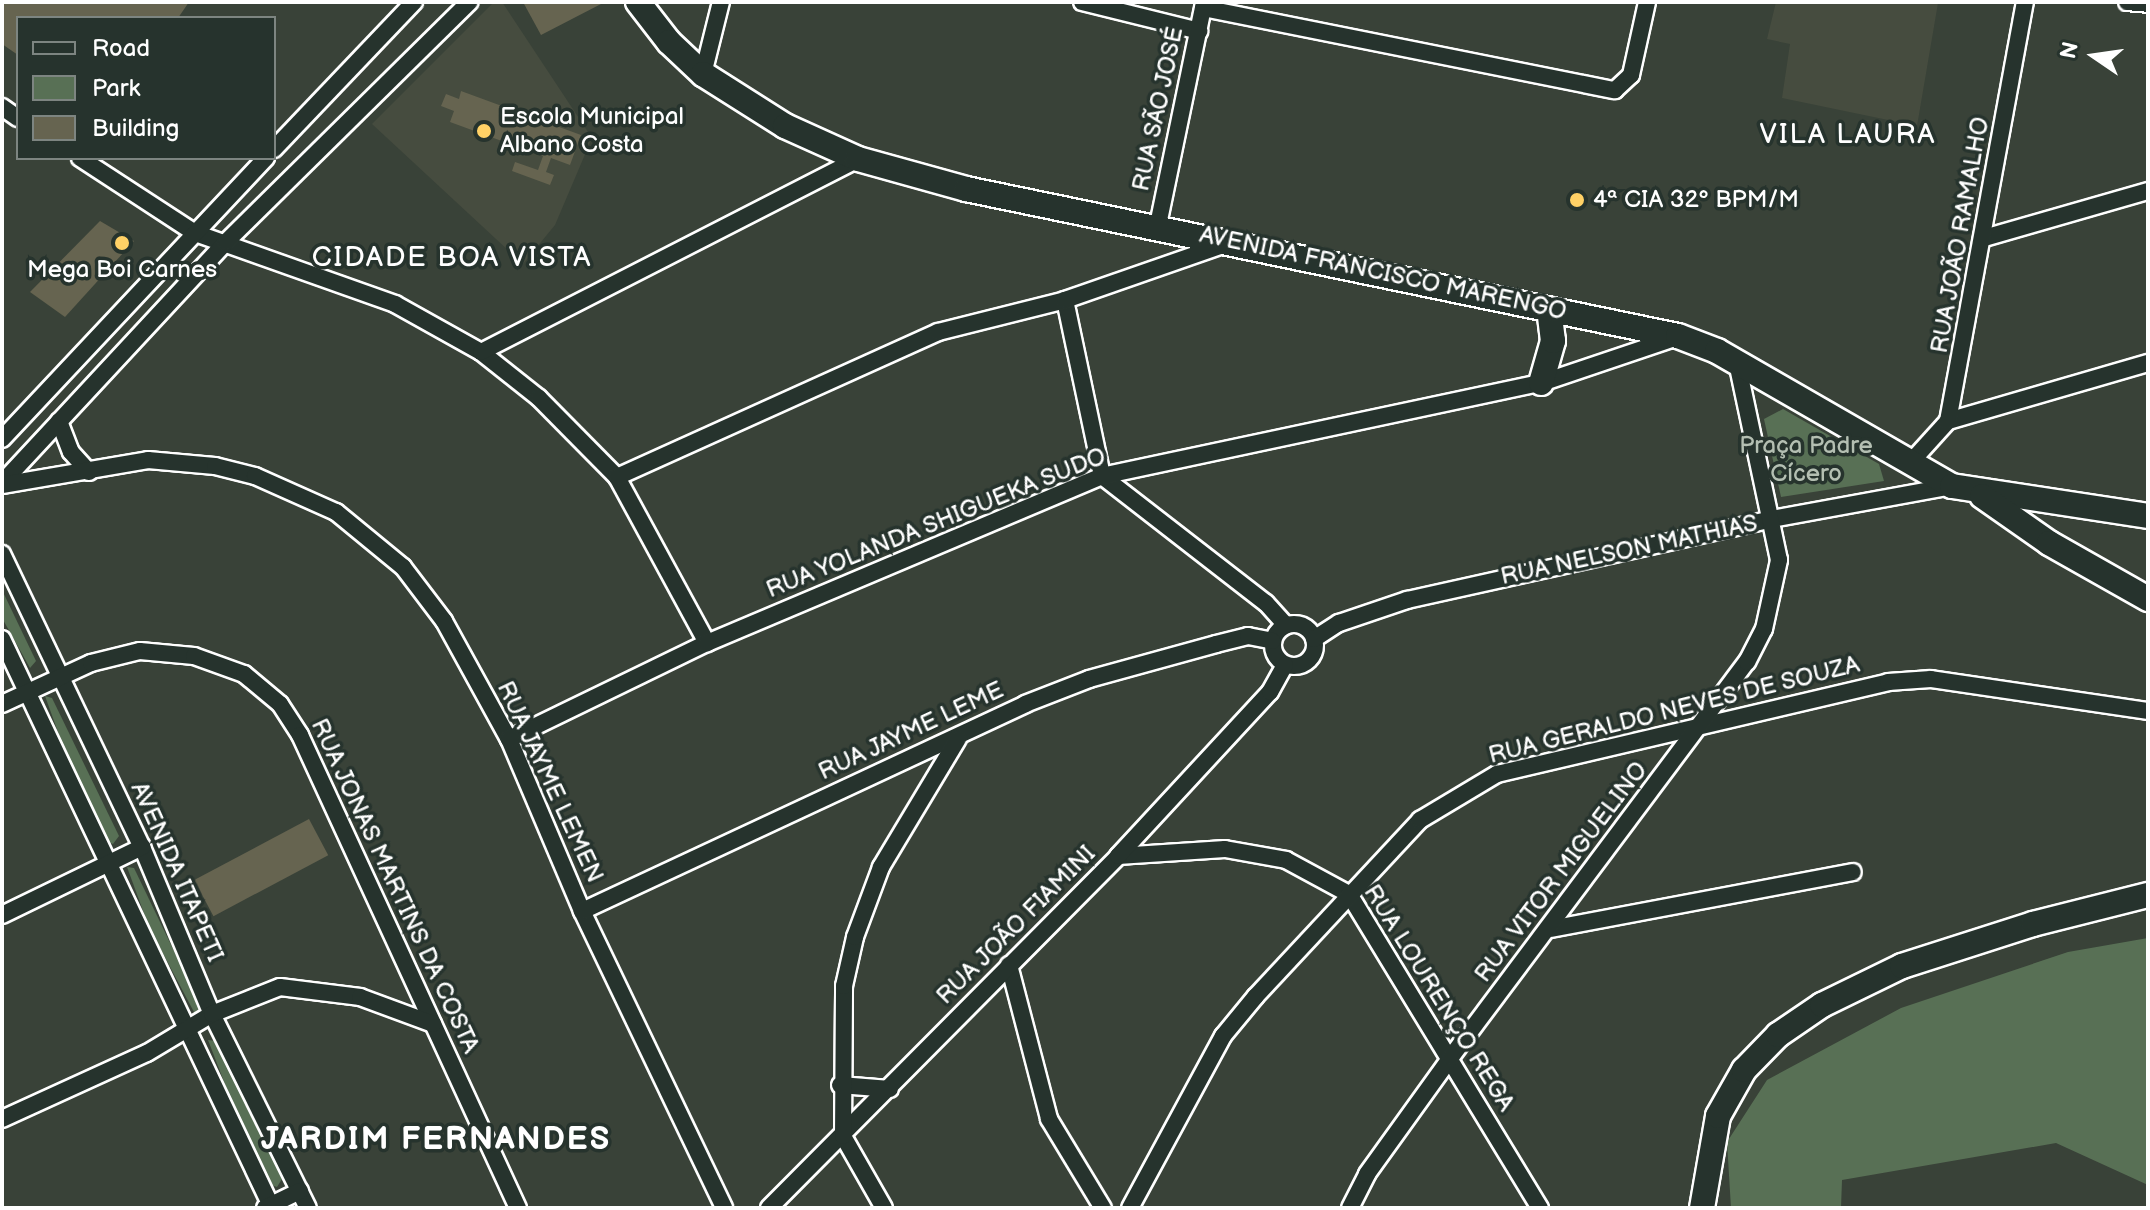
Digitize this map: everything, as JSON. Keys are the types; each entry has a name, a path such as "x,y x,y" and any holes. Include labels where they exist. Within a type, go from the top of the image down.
{"main road":[{"name":"AVENIDA FRANCISCO MARENGO","path":"638,2 703,74 785,126 858,159 966,189 1236,241 1678,336 1737,363 1952,486 1977,493 2148,516"},
{"path":"1541,383 1553,341 1549,309"},
{"path":"1977,493 2049,543 2148,599"},
{"path":"1702,1208 1707,1156 1718,1116 1744,1070 1789,1027 1902,966 2033,924 2148,895"}],"street":[{"path":"276,147 414,2"},
{"path":"2,484 226,242 469,2"},
{"path":"703,74 721,2"},
{"path":"1082,2 1199,31"},
{"path":"1204,5 1606,90 1627,84 1647,2"},
{"name":"RUA JOÃO RAMALHO","path":"1948,421 2025,2"},
{"path":"2127,2 2148,4"},
{"name":"RUA SÃO JOSÉ","path":"1158,225 1204,5"},
{"path":"481,352 858,159"},
{"path":"83,160 195,233 395,304 481,352 539,398 617,477 707,643"},
{"path":"2,439 264,160"},
{"path":"1984,238 2148,191"},
{"path":"617,477 938,332 1065,300 1236,241"},
{"path":"1065,300 1102,476 1266,603 1286,625 1300,625 1314,639 1310,659 1298,666 1285,665 1275,655 1273,641 1286,625"},
{"name":"RUA YOLANDA SHIGUEKA SUDO","path":"509,739 707,643 1102,476 1541,383 1678,336"},
{"name":"RUA VITOR MIGUELINO","path":"1350,1208 1367,1174 1747,662 1764,629 1779,560 1737,363"},
{"path":"1911,462 1948,421 2148,363"},
{"path":"59,421 71,452 89,472"},
{"name":"RUA JAYME LEMEN","path":"2,484 148,460 215,466 255,476 336,512 376,542 420,589 444,621 509,739 582,911 724,1208"},
{"name":"RUA NELSON MATHIAS","path":"1314,639 1339,623 1407,600 1772,519 1952,486"},
{"name":"AVENIDA ITAPETI","path":"2,554 142,847 212,1014 308,1208"},
{"name":"RUA JAYME LEME","path":"582,911 958,739 1025,704 1089,679 1248,636 1273,641"},
{"path":"2,639 269,1207 300,1191"},
{"name":"RUA JONAS MARTINS DA COSTA","path":"2,704 60,677 140,651 194,656 244,674 280,704 300,735 518,1208"},
{"name":"RUA JOÃO FIAMINI","path":"769,1208 1118,856 1270,692 1285,665"},
{"name":"RUA GERALDO NEVES DE SOUZA","path":"1130,1208 1223,1036 1349,894 1420,820 1497,774 1888,682 1931,679 2148,711"},
{"path":"884,1208 843,1136 840,1085 844,986 855,937 881,867 958,739"},
{"path":"2,915 142,847"},
{"name":"RUA LOURENÇO REGA","path":"1118,856 1225,849 1286,860 1349,894 1451,1057 1540,1208"},
{"path":"1551,929 1853,872"},
{"path":"1009,965 1049,1119 1103,1208"},
{"path":"2,1119 188,1030 212,1014 280,987 312,987 360,997 433,1024"},
{"path":"840,1085 890,1089"}],"shaded area":[{"name":"Escola Municipal Albano Costa","path":"494,2 502,2 592,138 555,225 523,264 372,124"},
{"path":"1776,2 1938,3 1917,126 1782,98 1790,44 1767,39"}],"green space":[{"name":"Praça Padre Cícero","path":"1783,409 1879,464 1884,481 1781,497 1764,419"},
{"path":"2,590 36,661 30,668 2,618"},
{"path":"45,696 52,698 119,836 113,844 108,842 67,757"},
{"path":"127,867 134,868 201,1007 195,1014 149,927"},
{"path":"2148,938 2148,1185 2056,1143 1842,1180 1841,1208 1731,1208 1727,1142 1767,1080 1901,1008 2068,952"},
{"path":"208,1040 216,1041 282,1179 277,1187 271,1185 231,1100"}],"building":[{"path":"2,2 189,2 179,16 16,16 16,54 2,44"},
{"path":"523,2 599,2 601,4 541,35"},
{"path":"461,91 581,135 570,165 551,158 546,172 554,175 550,185 512,171 515,162 538,170 543,156 450,122 454,111 441,106 446,94 459,99"},
{"path":"100,221 134,241 65,317 30,292"},
{"path":"309,819 328,855 213,916 194,880"}],"place":[{"name":"Escola Municipal Albano Costa","path":"484,131"},
{"name":"4ª CIA 32º BPM/M","path":"1577,200"},
{"name":"Mega Boi Carnes","path":"122,243"}],"district":[{"name":"VILA LAURA","path":"1848,135"},
{"name":"CIDADE BOA VISTA","path":"452,258"},
{"name":"JARDIM FERNANDES","path":"436,1140"}]}
